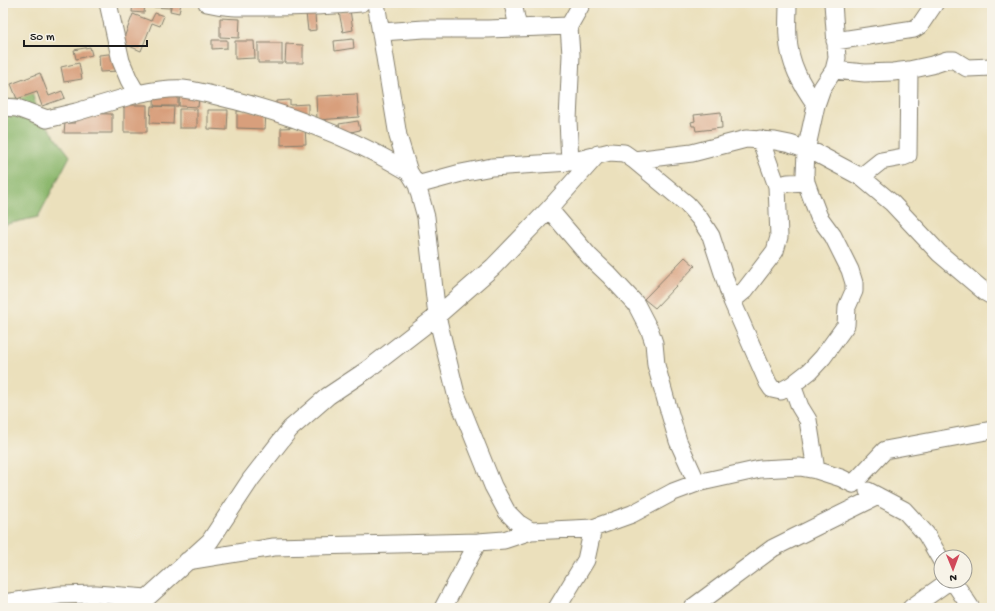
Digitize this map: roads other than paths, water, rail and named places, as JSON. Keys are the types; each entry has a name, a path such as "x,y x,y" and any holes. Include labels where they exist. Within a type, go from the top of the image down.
{"street":[{"path":"108,3 121,61 137,94"},
{"path":"207,3 232,7 286,5 336,6 361,3"},
{"path":"376,3 398,136 426,217 437,316 456,394 493,486 507,512 518,523 531,531"},
{"path":"513,3 518,28"},
{"path":"570,162 568,120 571,55 569,26 582,3"},
{"path":"788,3 788,37 790,53 797,74 816,105"},
{"path":"3,107 17,108 47,119 137,94 165,89 182,89 200,92 268,110 318,127 363,146 391,161 413,178 461,173 492,167 570,162 610,152 624,153 687,204 700,219 711,236 732,301 772,389 781,392 810,371 823,357 846,325 847,307 854,291 854,283 850,270 833,236 819,217 806,182 806,151 816,105 822,88 834,70 837,58 833,3"},
{"path":"835,41 914,28 920,25 935,3"},
{"path":"382,32 569,26"},
{"path":"834,70 873,73 909,70 947,60 954,60 967,68 992,67"},
{"path":"861,177 881,161 903,157 908,154 909,70"},
{"path":"634,160 692,153 746,139 775,141 790,144 806,151 816,153 861,177 892,203 939,253 985,292 992,296"},
{"path":"732,301 745,290 776,248 779,237 777,186 760,140"},
{"path":"3,603 60,595 96,594 141,603 210,541 251,479 290,428 328,396 367,370 437,316 493,267 549,209 598,154"},
{"path":"777,186 788,183 806,182"},
{"path":"549,209 589,256 636,304 650,331 654,344 656,365 678,441 697,483"},
{"path":"792,385 800,407 808,420 816,470"},
{"path":"854,484 885,450 992,430"},
{"path":"187,561 274,547 478,542 504,540 531,531 592,528 632,514 673,492 697,483 760,469 800,467 816,470 841,478 904,510 926,534 935,549"},
{"path":"692,608 773,548 878,496"},
{"path":"557,608 586,560 592,528"},
{"path":"443,608 478,542"},
{"path":"911,608 938,589"},
{"path":"958,589 971,608"}]}
